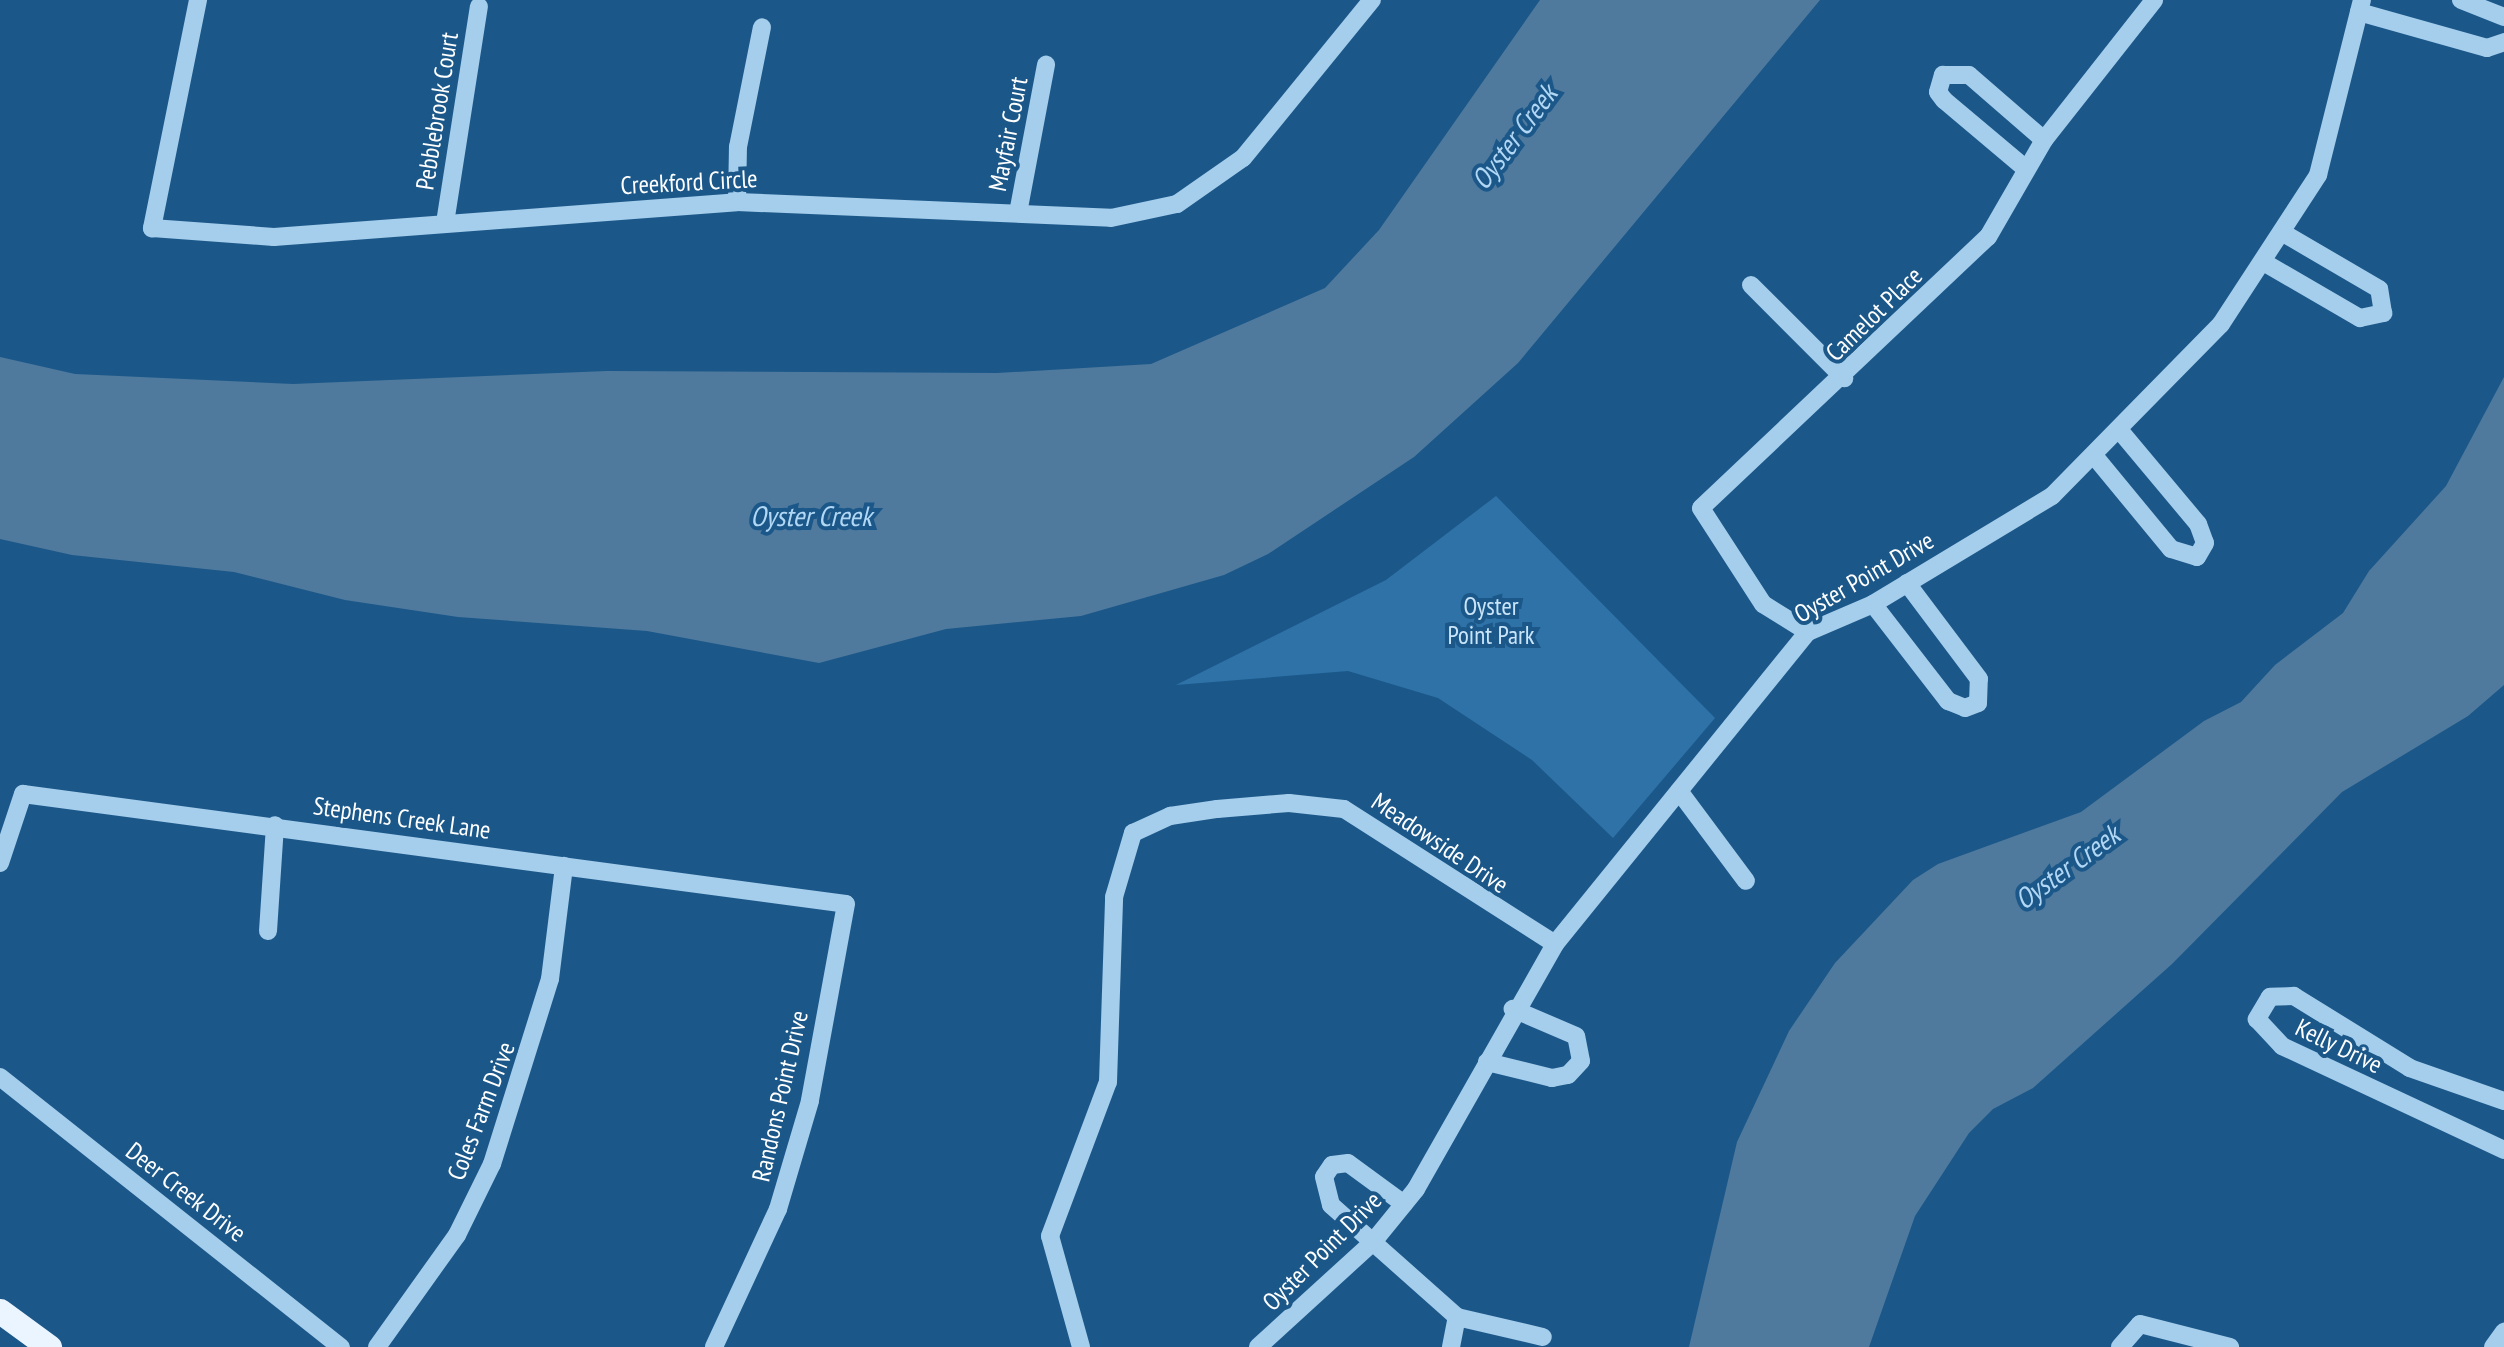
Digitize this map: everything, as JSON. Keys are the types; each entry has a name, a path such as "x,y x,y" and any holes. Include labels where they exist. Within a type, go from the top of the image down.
{"main road":[{"path":"0,1311 49,1347"}],"street":[{"name":"Creekford Circle","path":"198,0 152,228 274,237 737,202 1111,218 1177,204 1243,158 1372,0"},
{"name":"Camelot Place","path":"1808,632 1762,604 1701,508 1844,378 1988,237 2044,140 2154,0"},
{"path":"2461,0 2504,17"},
{"path":"2360,6 2487,48 2504,42"},
{"name":"Oyster Point Drive","path":"1258,1347 1373,1242 1404,1204 1487,1062 1512,1009 1555,944 1808,632 1874,604 2052,496 2096,458 2191,360 2265,262 2318,175 2360,6"},
{"name":"Pebblebrook Court","path":"444,224 479,7"},
{"path":"737,202 738,147 762,27"},
{"name":"Mayfair Court","path":"1018,213 1046,65"},
{"path":"2026,169 1944,100 1938,92 1944,75 1969,75 2044,140"},
{"path":"2265,262 2360,318 2384,313 2378,289 2283,233"},
{"path":"1751,285 1844,378"},
{"path":"2096,458 2171,548 2197,557 2205,543 2198,524 2121,432"},
{"path":"1874,604 1948,701 1965,708 1978,703 1980,680 1908,583"},
{"path":"1679,791 1746,881"},
{"name":"Stephens Creek Lane","path":"0,863 23,794 846,904"},
{"name":"Meadowside Drive","path":"1080,1347 1050,1236 1108,1082 1114,897 1133,833 1170,816 1289,803 1344,809 1555,944"},
{"path":"268,931 274,825"},
{"name":"Coles Farm Drive","path":"377,1347 457,1235 492,1164 550,979 564,866"},
{"name":"Randons Point Drive","path":"714,1347 784,1191 810,1100 846,904"},
{"name":"Kelly Drive","path":"2504,1101 2410,1068 2294,996 2270,998 2258,1019 2282,1046 2504,1150"},
{"path":"1487,1062 1552,1078 1568,1076 1581,1061 1576,1036 1512,1009"},
{"name":"Deer Creek Drive","path":"0,1076 341,1347"},
{"path":"1404,1204 1358,1167 1332,1165 1323,1193 1457,1317 1544,1337"},
{"path":"1451,1347 1457,1317"},
{"path":"2120,1347 2140,1324 2230,1347"},
{"path":"2493,1347 2504,1332"}],"green space":[{"name":"Oyster Point Park","path":"1496,496 1715,718 1613,838 1532,760 1438,698 1348,671 1176,685 1386,580"}],"water":[{"name":"Oyster Creek","path":"1540,0 1820,0 1518,363 1414,457 1268,554 1224,575 1081,616 946,629 819,663 647,631 458,617 345,600 234,572 72,555 0,539 0,357 75,374 293,384 607,371 997,373 1151,364 1325,288 1379,230"},
{"name":"Oyster Creek","path":"2504,377 2504,685 2468,716 2342,792 2172,964 2033,1088 1993,1109 1969,1133 1915,1216 1869,1347 1689,1347 1737,1142 1789,1031 1835,963 1913,880 1938,864 2081,812 2204,721 2241,702 2275,665 2343,613 2369,571 2446,486"}]}
